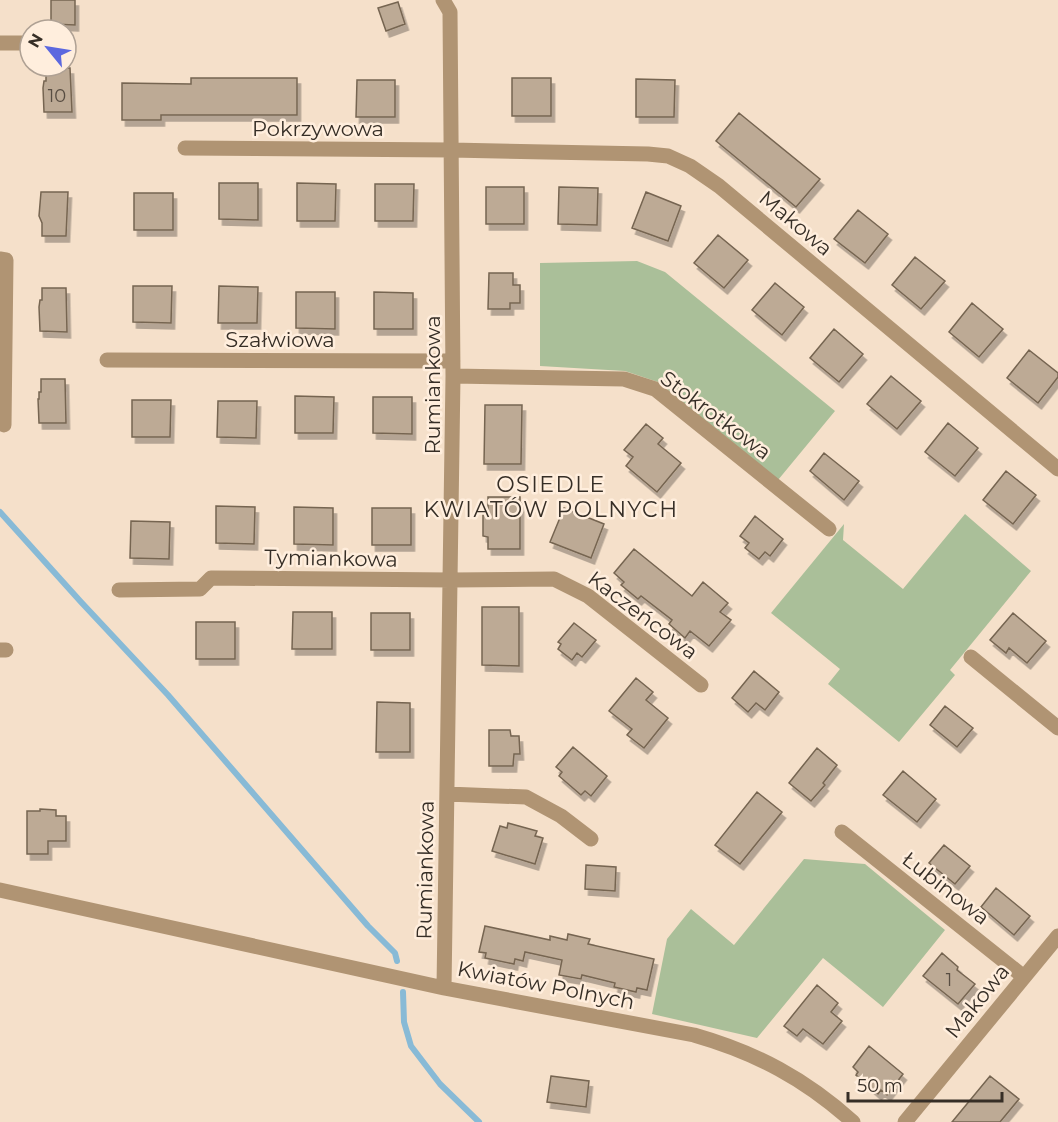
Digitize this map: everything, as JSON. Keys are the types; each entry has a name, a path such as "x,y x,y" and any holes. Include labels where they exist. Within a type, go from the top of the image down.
{"street":[{"name":"Rumiankowa","path":"443,0 450,12 453,369 444,988"},
{"path":"0,43 18,43"},
{"name":"Pokrzywowa","path":"185,148 451,150"},
{"name":"Makowa","path":"451,150 648,154 668,156 690,166 719,186 790,244 1058,469"},
{"path":"0,259 6,260 4,425"},
{"name":"Szałwiowa","path":"107,360 453,369"},
{"name":"Stokrotkowa","path":"453,369 624,379 655,389 829,529"},
{"name":"Tymiankowa","path":"120,590 200,589 211,578 451,580"},
{"name":"Kaczeńcowa","path":"451,580 554,579 588,596 701,685"},
{"path":"971,657 1058,728"},
{"path":"447,794 526,797 561,816 591,839"},
{"name":"Łubinowa","path":"842,832 1024,977"},
{"name":"Kwiatów Polnych","path":"0,890 444,988 694,1035 733,1046 809,1087 853,1122"},
{"name":"Makowa","path":"905,1122 1058,936"}],"green space":[{"path":"637,261 665,272 835,411 778,480 658,382 625,371 540,366 540,263"},
{"path":"965,514 1031,571 950,670 955,675 899,742 828,684 840,669 771,613 844,524 843,540 903,589"},
{"path":"804,859 865,864 945,930 883,1007 823,958 757,1038 652,1014 667,939 691,909 734,945"}],"building":[{"path":"51,0 75,0 75,18 51,18"},
{"path":"398,2 405,24 386,31 378,8"},
{"path":"46,78 70,78 72,112 44,112 43,88 44,81"},
{"path":"191,78 297,78 297,115 161,115 161,120 122,120 122,83 191,84"},
{"path":"512,78 551,78 551,116 512,116"},
{"path":"636,79 675,80 674,117 636,117"},
{"path":"357,80 395,80 395,117 356,117"},
{"path":"739,113 820,179 796,207 716,141"},
{"path":"219,183 258,183 258,220 219,219"},
{"path":"297,183 336,184 335,221 297,221"},
{"path":"375,184 414,184 413,221 375,221"},
{"path":"486,187 524,187 524,224 486,224"},
{"path":"559,187 598,188 597,225 558,224"},
{"path":"41,192 68,192 66,236 42,236 42,223 39,216"},
{"path":"646,192 681,206 668,241 632,228"},
{"path":"134,193 173,193 173,230 134,230"},
{"path":"858,210 888,234 865,263 834,239"},
{"path":"718,235 748,260 724,288 694,263"},
{"path":"915,257 945,281 921,309 892,285"},
{"path":"489,273 513,273 513,285 520,285 520,303 510,303 510,309 488,309"},
{"path":"775,283 804,307 782,335 752,310"},
{"path":"133,286 172,286 171,323 133,322"},
{"path":"219,286 258,287 257,323 218,323"},
{"path":"42,288 66,288 67,332 40,331 39,307 40,300 42,300"},
{"path":"296,292 335,292 335,329 296,328"},
{"path":"374,292 413,293 413,329 374,329"},
{"path":"972,303 1003,329 979,357 949,332"},
{"path":"834,329 863,354 839,382 810,358"},
{"path":"1029,350 1058,373 1058,377 1038,403 1007,378"},
{"path":"891,376 921,401 897,429 867,404"},
{"path":"41,379 65,379 66,423 39,423 38,399 39,392 41,392"},
{"path":"295,396 334,397 333,433 295,433"},
{"path":"373,397 412,397 412,434 373,433"},
{"path":"132,400 171,400 170,437 132,437"},
{"path":"218,401 257,401 256,438 217,437"},
{"path":"485,405 522,405 521,464 484,464"},
{"path":"948,423 978,448 955,476 925,452"},
{"path":"646,424 663,438 658,444 681,463 657,492 626,466 633,457 624,450"},
{"path":"824,453 859,481 844,500 810,471"},
{"path":"1006,471 1036,495 1013,524 983,500"},
{"path":"488,497 520,497 520,549 488,549 488,537 483,536 483,510 488,510"},
{"path":"216,506 255,507 254,544 216,543"},
{"path":"294,507 333,508 333,545 294,544"},
{"path":"372,508 411,508 411,545 372,545"},
{"path":"564,508 604,524 591,558 550,542"},
{"path":"755,516 783,539 770,556 765,552 759,559 745,548 749,543 740,536"},
{"path":"131,521 170,522 169,559 130,558"},
{"path":"634,549 692,596 703,582 728,603 720,612 731,620 709,646 690,631 685,638 669,624 672,620 641,596 638,599 621,585 624,582 614,573"},
{"path":"482,607 519,607 519,666 482,665"},
{"path":"293,612 332,612 332,649 292,649"},
{"path":"371,613 410,613 410,650 371,650"},
{"path":"1013,613 1046,641 1027,663 1009,648 1006,653 990,640"},
{"path":"196,622 235,622 235,659 196,659"},
{"path":"574,623 596,640 582,657 577,653 572,660 558,649 561,644 558,642"},
{"path":"754,671 779,692 765,710 756,703 748,712 732,698"},
{"path":"636,678 653,692 646,700 668,718 644,748 627,735 632,729 609,711"},
{"path":"377,702 410,703 410,752 376,752"},
{"path":"945,706 973,728 957,747 930,725"},
{"path":"489,730 510,730 511,736 519,736 520,754 514,754 513,766 489,766"},
{"path":"573,747 607,776 591,796 585,791 581,795 559,776 562,772 556,767"},
{"path":"817,748 837,765 823,783 825,785 811,801 789,783"},
{"path":"903,771 936,799 917,822 883,795"},
{"path":"757,792 782,812 740,864 715,845"},
{"path":"40,809 56,810 56,816 66,816 66,841 48,841 48,854 27,854 27,811 40,811"},
{"path":"508,823 537,831 535,836 543,838 535,864 492,851 500,826 507,828"},
{"path":"944,845 970,866 955,884 929,863"},
{"path":"586,865 616,867 615,891 585,889"},
{"path":"996,888 1030,916 1014,935 981,907"},
{"path":"485,926 550,940 550,936 567,940 568,934 590,939 588,944 654,959 647,990 637,988 636,992 614,987 615,983 582,975 581,979 559,975 562,960 525,952 523,961 515,959 514,964 485,958 486,953 479,952"},
{"path":"942,953 958,967 957,970 975,984 958,1004 923,976"},
{"path":"817,985 838,1003 831,1012 842,1021 823,1044 803,1029 797,1036 784,1026"},
{"path":"869,1046 903,1074 887,1095 881,1090 878,1094 856,1075 858,1072 853,1067"},
{"path":"551,1076 589,1081 586,1107 547,1102"},
{"path":"990,1076 1019,1099 1000,1122 952,1122"}],"waterway":[{"path":"0,512 168,695 368,926 395,953 397,961"},
{"path":"403,992 404,1022 411,1046 440,1084 479,1122"}],"district":[{"name":"OSIEDLE KWIATÓW POLNYCH","path":"551,496"}]}
